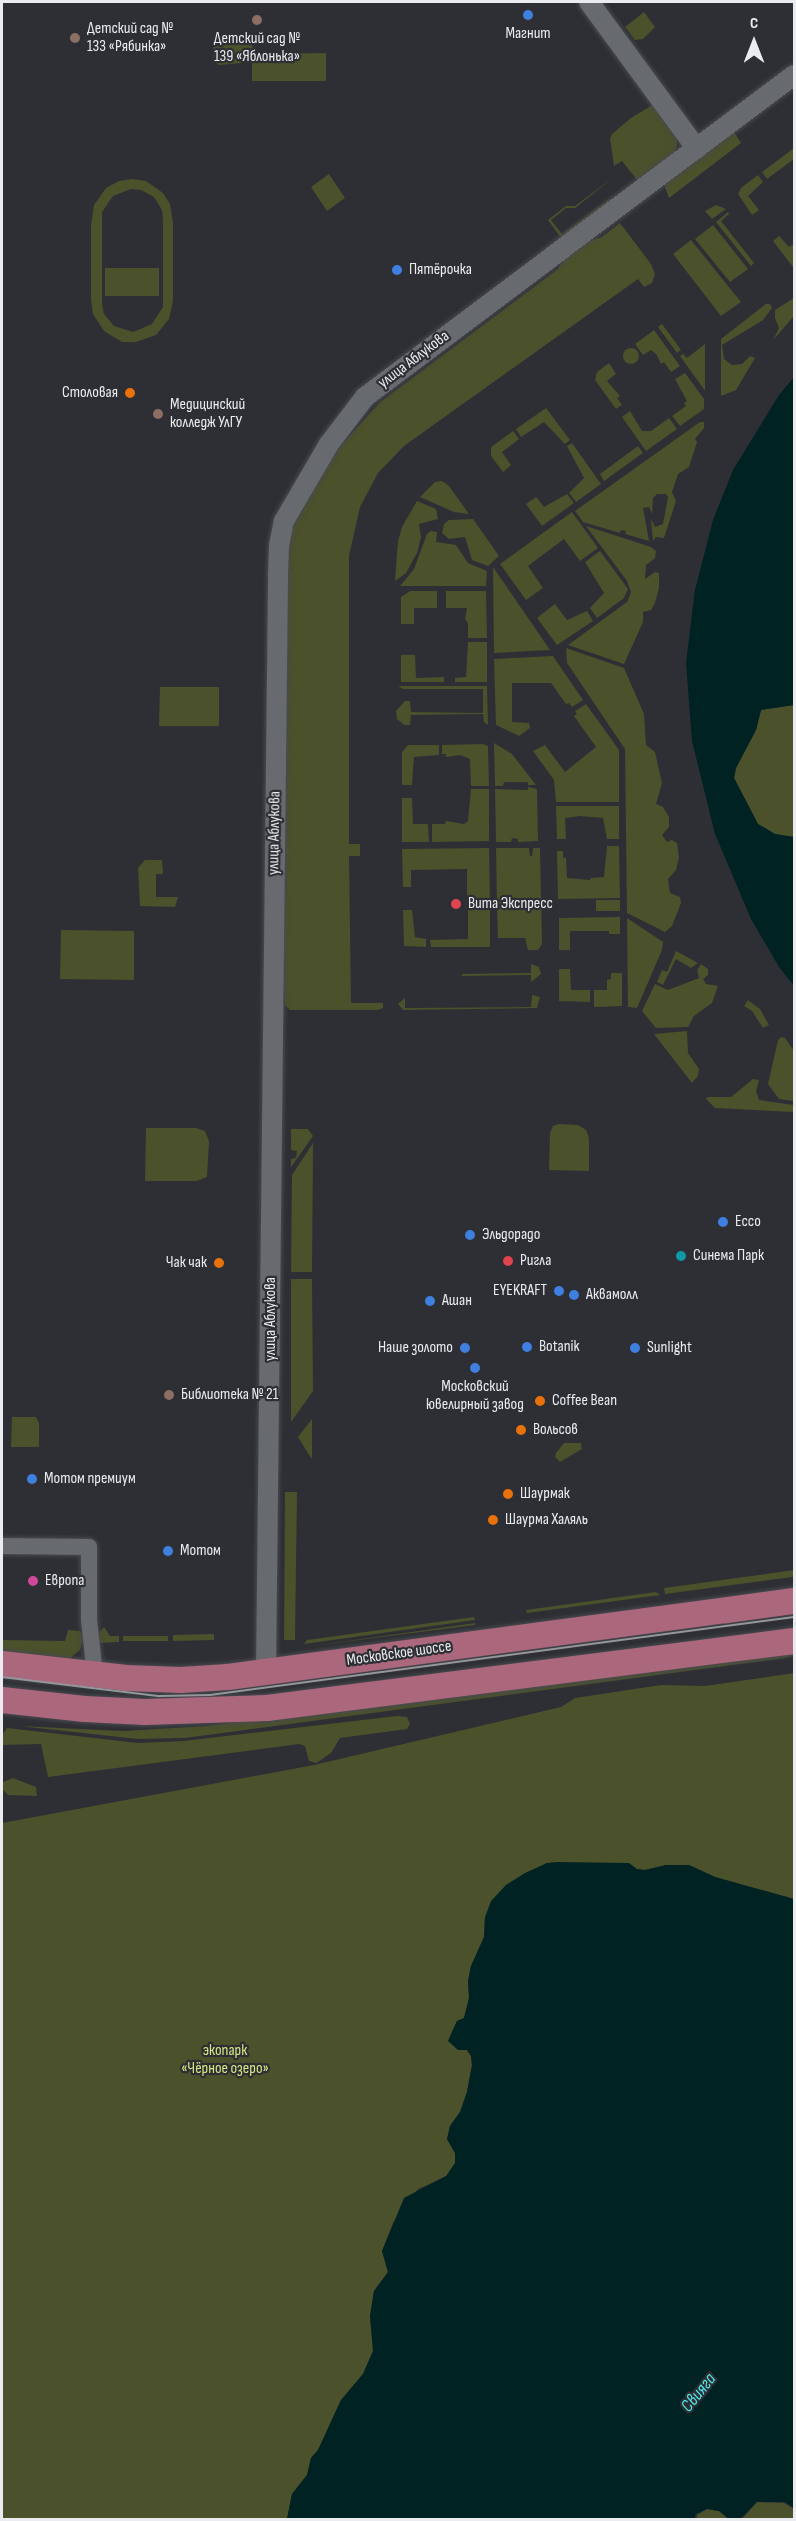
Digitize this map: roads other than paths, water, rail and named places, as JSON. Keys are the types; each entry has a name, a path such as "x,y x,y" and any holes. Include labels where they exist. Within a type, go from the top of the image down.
{"main road":[{"name":"Московское шоссе","path":"2,1664 95,1675 181,1680 266,1673 795,1601"},
{"path":"2,1700 85,1709 145,1712 267,1708 795,1641"},
{"name":"улица Аблукова","path":"266,1673 267,1708"}],"street":[{"path":"589,2 697,149"},
{"name":"улица Аблукова","path":"266,1673 278,562 282,530 292,503 365,397 795,75"},
{"path":"2,1546 89,1547 89,1625 95,1675"}],"water":[{"path":"794,377 794,705 761,710 756,730 736,768 734,778 758,824 775,834 794,837 794,986 779,967 751,919 715,834 692,741 686,663 695,590 713,520 733,470 779,395"},
{"name":"Свияга","path":"547,1863 629,1863 637,1869 645,1870 666,1865 689,1865 715,1877 794,1899 794,2508 785,2502 757,2502 742,2517 734,2520 719,2511 707,2509 696,2514 694,2520 287,2519 292,2494 307,2475 311,2458 318,2450 341,2400 363,2374 373,2351 370,2316 374,2291 388,2272 382,2251 404,2198 446,2176 455,2163 455,2153 447,2139 450,2126 460,2112 467,2092 472,2065 471,2056 467,2050 458,2050 448,2041 457,2021 464,2018 469,1998 468,1981 471,1966 484,1937 485,1917 491,1901 506,1885 525,1873"}],"tram line":[{"path":"2,1677 160,1696 210,1695 794,1617"}],"place":[{"name":"Магнит","path":"528,15"},
{"name":"Детский сад № 139 «Яблонька»","path":"257,20"},
{"name":"Детский сад № 133 «Рябинка»","path":"75,38"},
{"name":"Пятёрочка","path":"397,270"},
{"name":"Столовая","path":"130,393"},
{"name":"Медицинский колледж УлГУ","path":"158,414"},
{"name":"Вита Экспресс","path":"456,904"},
{"name":"Ecco","path":"723,1222"},
{"name":"Эльдорадо","path":"470,1235"},
{"name":"Синема Парк","path":"681,1256"},
{"name":"Ригла","path":"508,1261"},
{"name":"Чак чак","path":"219,1263"},
{"name":"EYEKRAFT","path":"559,1291"},
{"name":"Аквамолл","path":"574,1295"},
{"name":"Ашан","path":"430,1301"},
{"name":"Botanik","path":"527,1347"},
{"name":"Наше золото","path":"465,1348"},
{"name":"Sunlight","path":"635,1348"},
{"name":"Московский ювелирный завод","path":"475,1368"},
{"name":"Библиотека № 21","path":"169,1395"},
{"name":"Coffee Bean","path":"540,1401"},
{"name":"Вольсов","path":"521,1430"},
{"name":"Мотом премиум","path":"32,1479"},
{"name":"Шаурмак","path":"508,1494"},
{"name":"Шаурма Халяль","path":"493,1520"},
{"name":"Мотом","path":"168,1551"},
{"name":"Европа","path":"33,1581"}],"park label":[{"name":"экопарк «Чёрное озеро»","path":"225,2060"}]}
